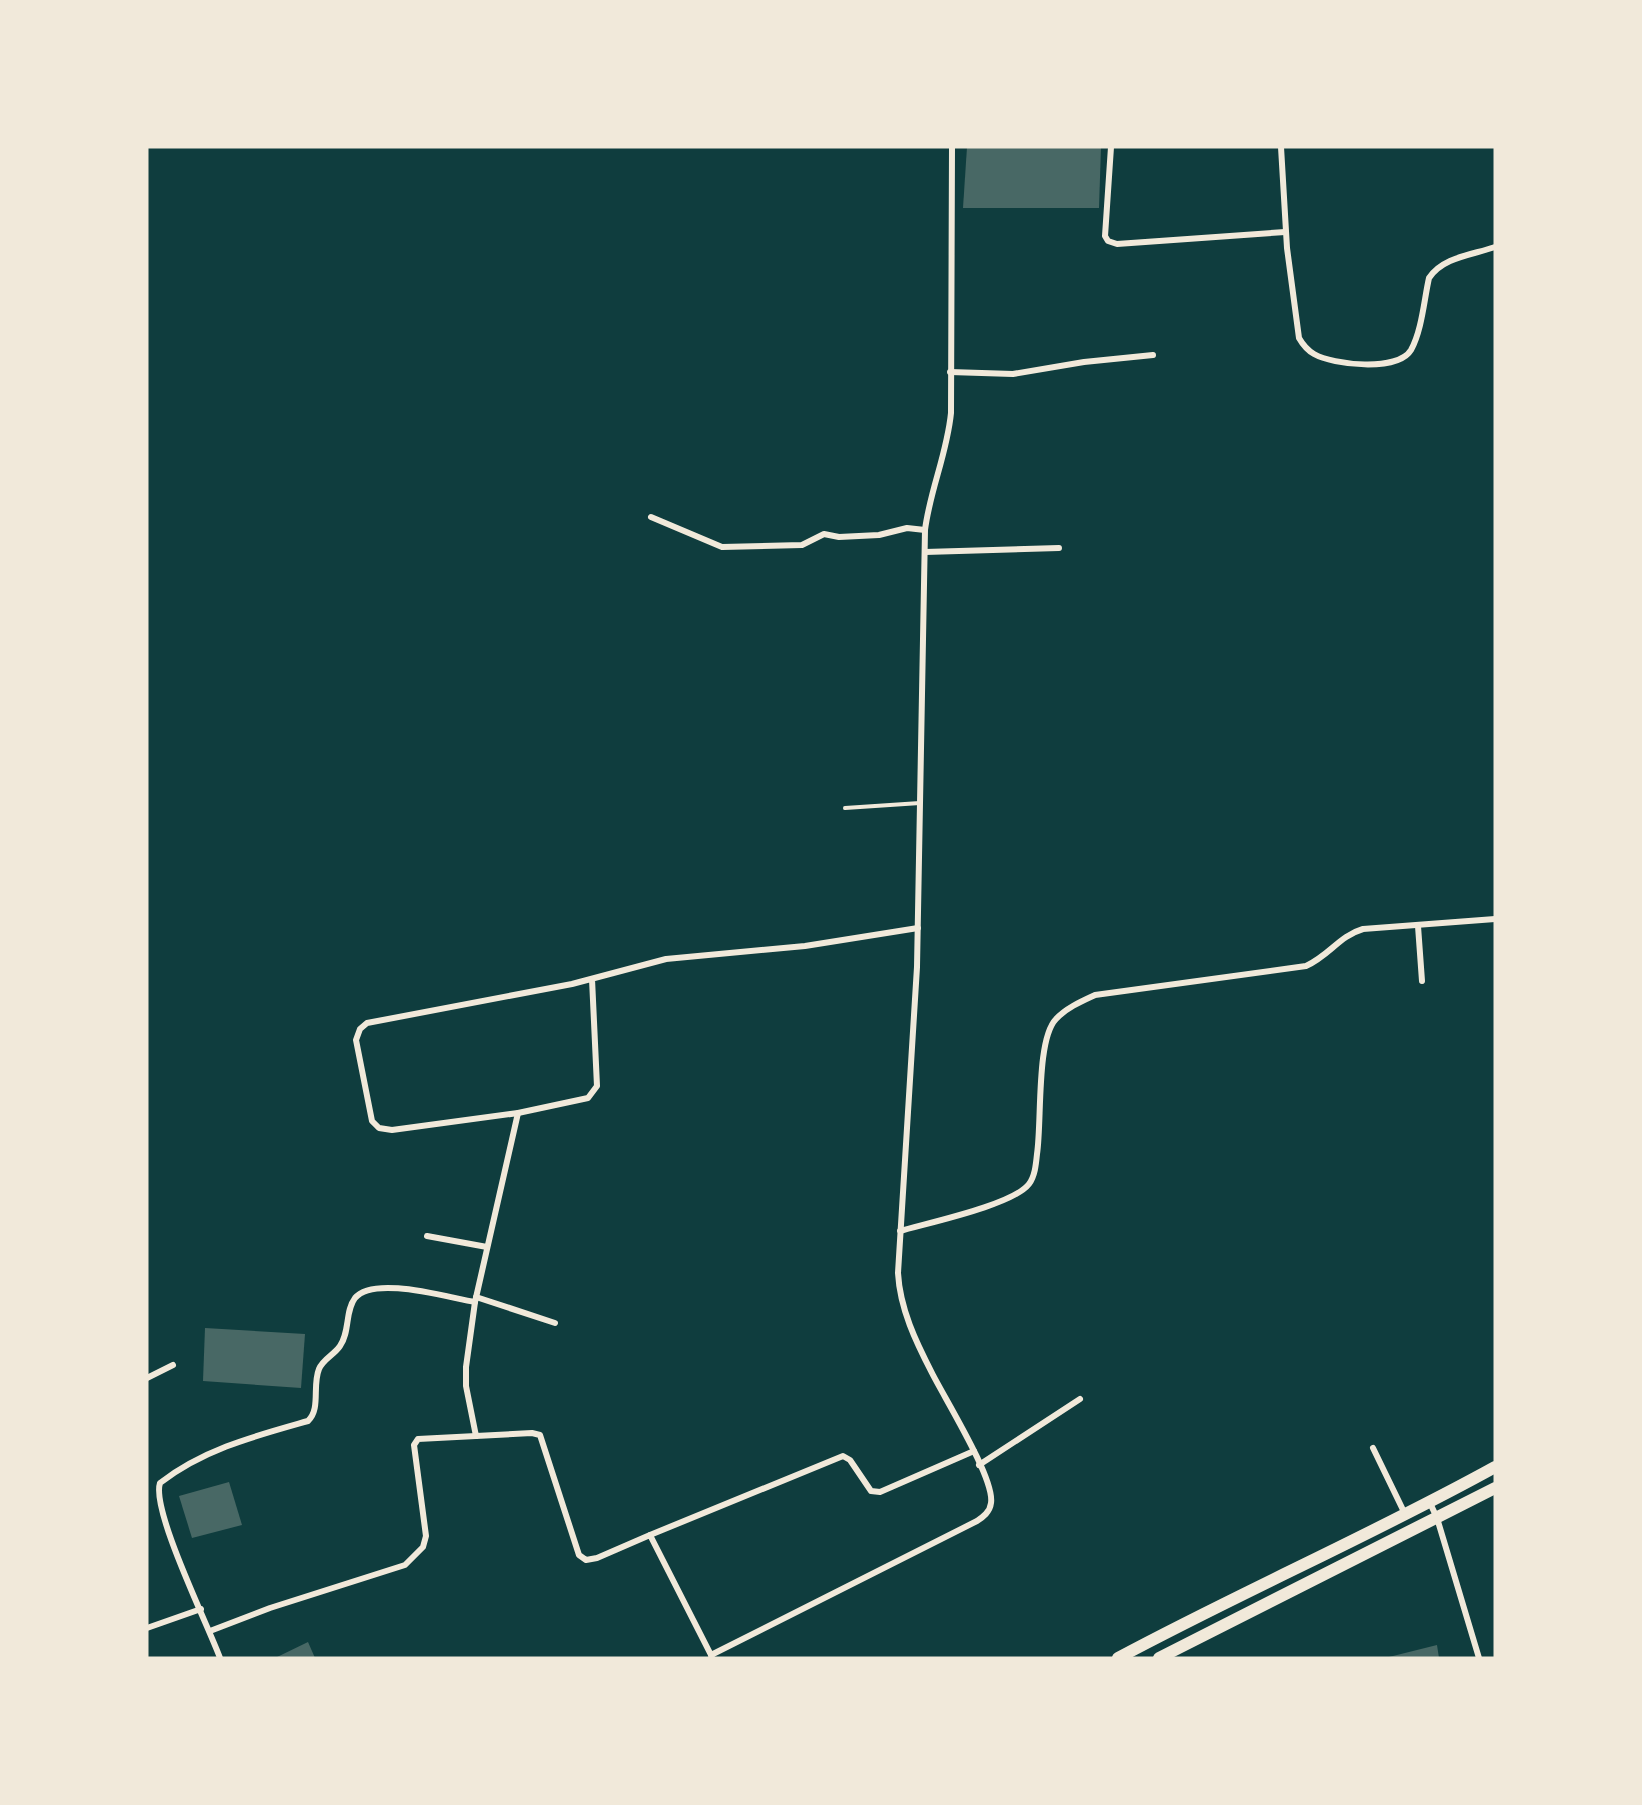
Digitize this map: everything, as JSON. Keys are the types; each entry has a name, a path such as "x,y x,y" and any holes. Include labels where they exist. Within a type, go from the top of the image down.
{"main road":[{"path":"1118,1658 1201,1614 1430,1503 1495,1467"},
{"path":"1159,1658 1495,1488"}],"street":[{"path":"650,1535 711,1656 977,1521 986,1514 991,1503 990,1491 974,1452 931,1371 904,1310 898,1273 918,928 925,530 928,505 948,438 952,147"},
{"path":"1111,147 1105,236 1108,241 1117,244 1286,232"},
{"path":"1281,147 1286,232 1299,338 1304,347 1313,354 1353,364 1392,361 1404,357 1410,351 1414,340 1429,278 1435,269 1446,262 1495,248"},
{"path":"950,372 1013,374 1084,362 1153,355"},
{"path":"651,517 722,547 802,545 824,534 839,537 879,535 908,528 925,530"},
{"path":"925,552 1059,548"},
{"path":"900,1232 1000,1202 1029,1184 1034,1173 1039,1143 1046,1042 1057,1017 1081,1001 1095,995 1286,970 1322,958 1348,933 1363,928 1495,919"},
{"path":"1418,926 1422,981"},
{"path":"592,979 597,1086 588,1098 518,1113 392,1130 379,1128 372,1121 356,1040 360,1029 367,1023 592,979 685,956 805,946 918,928"},
{"path":"476,1436 466,1386 476,1300 518,1113"},
{"path":"427,1236 487,1247"},
{"path":"220,1658 166,1522 159,1500 160,1483 211,1452 237,1441 308,1422 314,1416 320,1368 340,1346 355,1298 365,1291 392,1288 476,1300 555,1323"},
{"path":"147,1378 173,1365"},
{"path":"979,1465 1080,1399"},
{"path":"210,1631 270,1608 405,1565 423,1547 426,1536 414,1445 418,1439 532,1433 540,1435 579,1555 586,1560 597,1558 843,1456 850,1460 872,1491 880,1492 974,1452"},
{"path":"1373,1448 1405,1515"},
{"path":"1430,1503 1437,1518 1479,1658"},
{"path":"147,1628 201,1609"}],"lane":[{"path":"845,808 920,803"}],"building":[{"path":"967,147 1101,147 1099,208 963,208"},
{"path":"205,1328 305,1334 301,1388 203,1381"},
{"path":"229,1482 242,1525 192,1538 179,1496"},
{"path":"308,1642 315,1658 275,1658"},
{"path":"1437,1645 1439,1658 1389,1658 1389,1657"}]}
